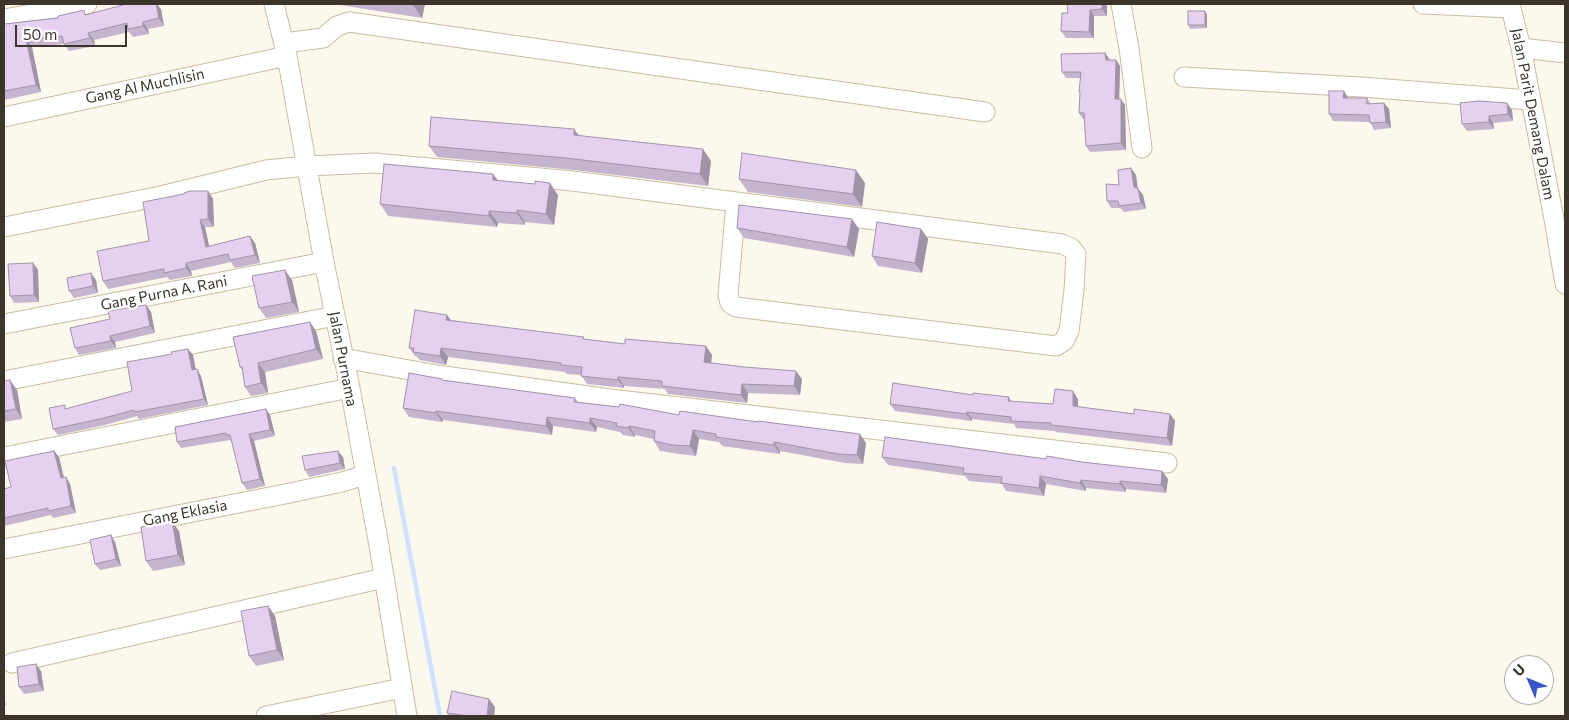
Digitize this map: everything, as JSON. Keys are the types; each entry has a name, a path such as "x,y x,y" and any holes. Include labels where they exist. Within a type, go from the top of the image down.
{"street":[{"path":"4,19 87,4"},
{"name":"Jalan Purnama","path":"274,4 286,50 324,262 350,388 407,716"},
{"path":"1121,4 1129,48 1142,148"},
{"path":"1422,4 1510,6"},
{"name":"Jalan Parit Demang Dalam","path":"1510,6 1521,48 1565,284"},
{"name":"Gang Al Muchlisin","path":"4,117 286,50 323,38 337,26 349,22 985,112"},
{"path":"1521,48 1565,53"},
{"path":"1184,77 1361,87 1530,100"},
{"path":"4,227 161,196 266,170 307,166 374,163 573,181 1062,244 1076,254 1069,331 1064,341 1056,346 736,307 730,303 728,295 736,203"},
{"name":"Gang Purna A. Rani","path":"4,324 324,262"},
{"path":"4,381 335,316"},
{"path":"343,358 436,375 610,399 1167,463"},
{"path":"4,457 350,388"},
{"name":"Gang Eklasia","path":"4,549 285,494 365,475"},
{"path":"12,662 384,578"},
{"path":"266,716 402,688"}],"building":[{"path":"123,4 156,4 159,18 143,22 143,26 128,29 127,23 88,33 90,38 64,44 62,36 26,39 36,85 4,91 4,24 58,18 58,16 84,10 85,15"},
{"path":"1067,4 1102,4 1102,9 1090,10 1089,32 1061,31 1062,13 1068,13"},
{"path":"1188,11 1205,11 1205,25 1188,25"},
{"path":"1105,53 1106,60 1116,60 1115,99 1121,99 1121,143 1086,146 1084,113 1079,113 1081,72 1062,72 1061,54"},
{"path":"1329,91 1344,91 1343,98 1367,98 1367,104 1384,103 1386,122 1370,123 1369,115 1329,114"},
{"path":"1479,101 1507,103 1508,114 1489,116 1489,122 1462,124 1460,103"},
{"path":"431,117 574,129 574,135 703,149 700,174 566,158 429,146"},
{"path":"742,153 856,170 853,194 739,179"},
{"path":"384,164 493,174 493,180 535,184 535,181 550,183 546,214 517,210 517,213 489,211 489,216 380,204"},
{"path":"1131,168 1134,187 1138,189 1141,203 1119,206 1118,201 1107,201 1106,184 1119,185 1118,170"},
{"path":"190,191 208,191 208,219 200,220 206,247 250,236 255,255 230,260 228,254 186,263 186,268 164,273 164,269 103,281 97,251 149,241 143,202 184,194"},
{"path":"739,205 852,219 847,247 737,228"},
{"path":"877,222 921,229 915,263 872,256"},
{"path":"33,263 34,295 10,296 8,264"},
{"path":"285,270 292,302 259,308 252,276"},
{"path":"91,273 93,286 69,291 67,278"},
{"path":"146,305 150,326 110,336 111,341 75,348 70,328 110,319 108,311"},
{"path":"415,310 447,315 446,320 584,337 583,339 625,344 625,339 706,346 704,362 796,371 794,386 742,384 741,395 662,386 662,381 618,377 618,380 581,376 582,367 561,365 561,363 441,348 440,356 413,352 414,348 409,348"},
{"path":"310,322 316,349 258,363 261,383 245,387 242,367 240,367 233,337"},
{"path":"188,349 192,370 197,369 204,399 135,412 134,410 53,429 49,408 65,405 65,409 132,391 127,362 172,354 171,352"},
{"path":"409,373 442,380 575,398 574,402 619,407 620,404 679,415 680,411 860,434 857,455 838,454 774,442 774,445 716,437 716,434 693,430 690,446 672,445 654,441 655,431 629,426 628,428 616,426 617,423 590,418 590,423 547,417 546,426 403,408"},
{"path":"10,380 16,409 4,411 4,381"},
{"path":"893,383 973,395 973,393 1009,397 1008,401 1053,404 1055,389 1073,391 1073,406 1134,414 1134,409 1170,414 1167,438 1051,425 1051,423 1011,421 1011,417 967,412 966,414 890,404"},
{"path":"266,409 270,430 249,434 260,479 242,483 230,435 226,435 226,433 177,442 175,427"},
{"path":"885,437 1046,459 1047,456 1162,471 1161,485 1120,481 1120,484 1081,480 1080,483 1040,476 1039,488 1001,483 1002,477 963,473 964,468 882,457"},
{"path":"54,451 61,478 66,477 71,506 48,511 48,508 4,518 4,489 11,487 5,461"},
{"path":"338,451 340,463 305,470 302,456"},
{"path":"172,521 178,555 146,561 141,527"},
{"path":"111,535 116,559 95,564 90,540"},
{"path":"268,606 277,650 249,656 241,611"},
{"path":"36,664 39,684 19,687 17,667"},
{"path":"452,691 489,699 487,716 447,713"}],"waterway":[{"path":"394,468 440,716"}]}
